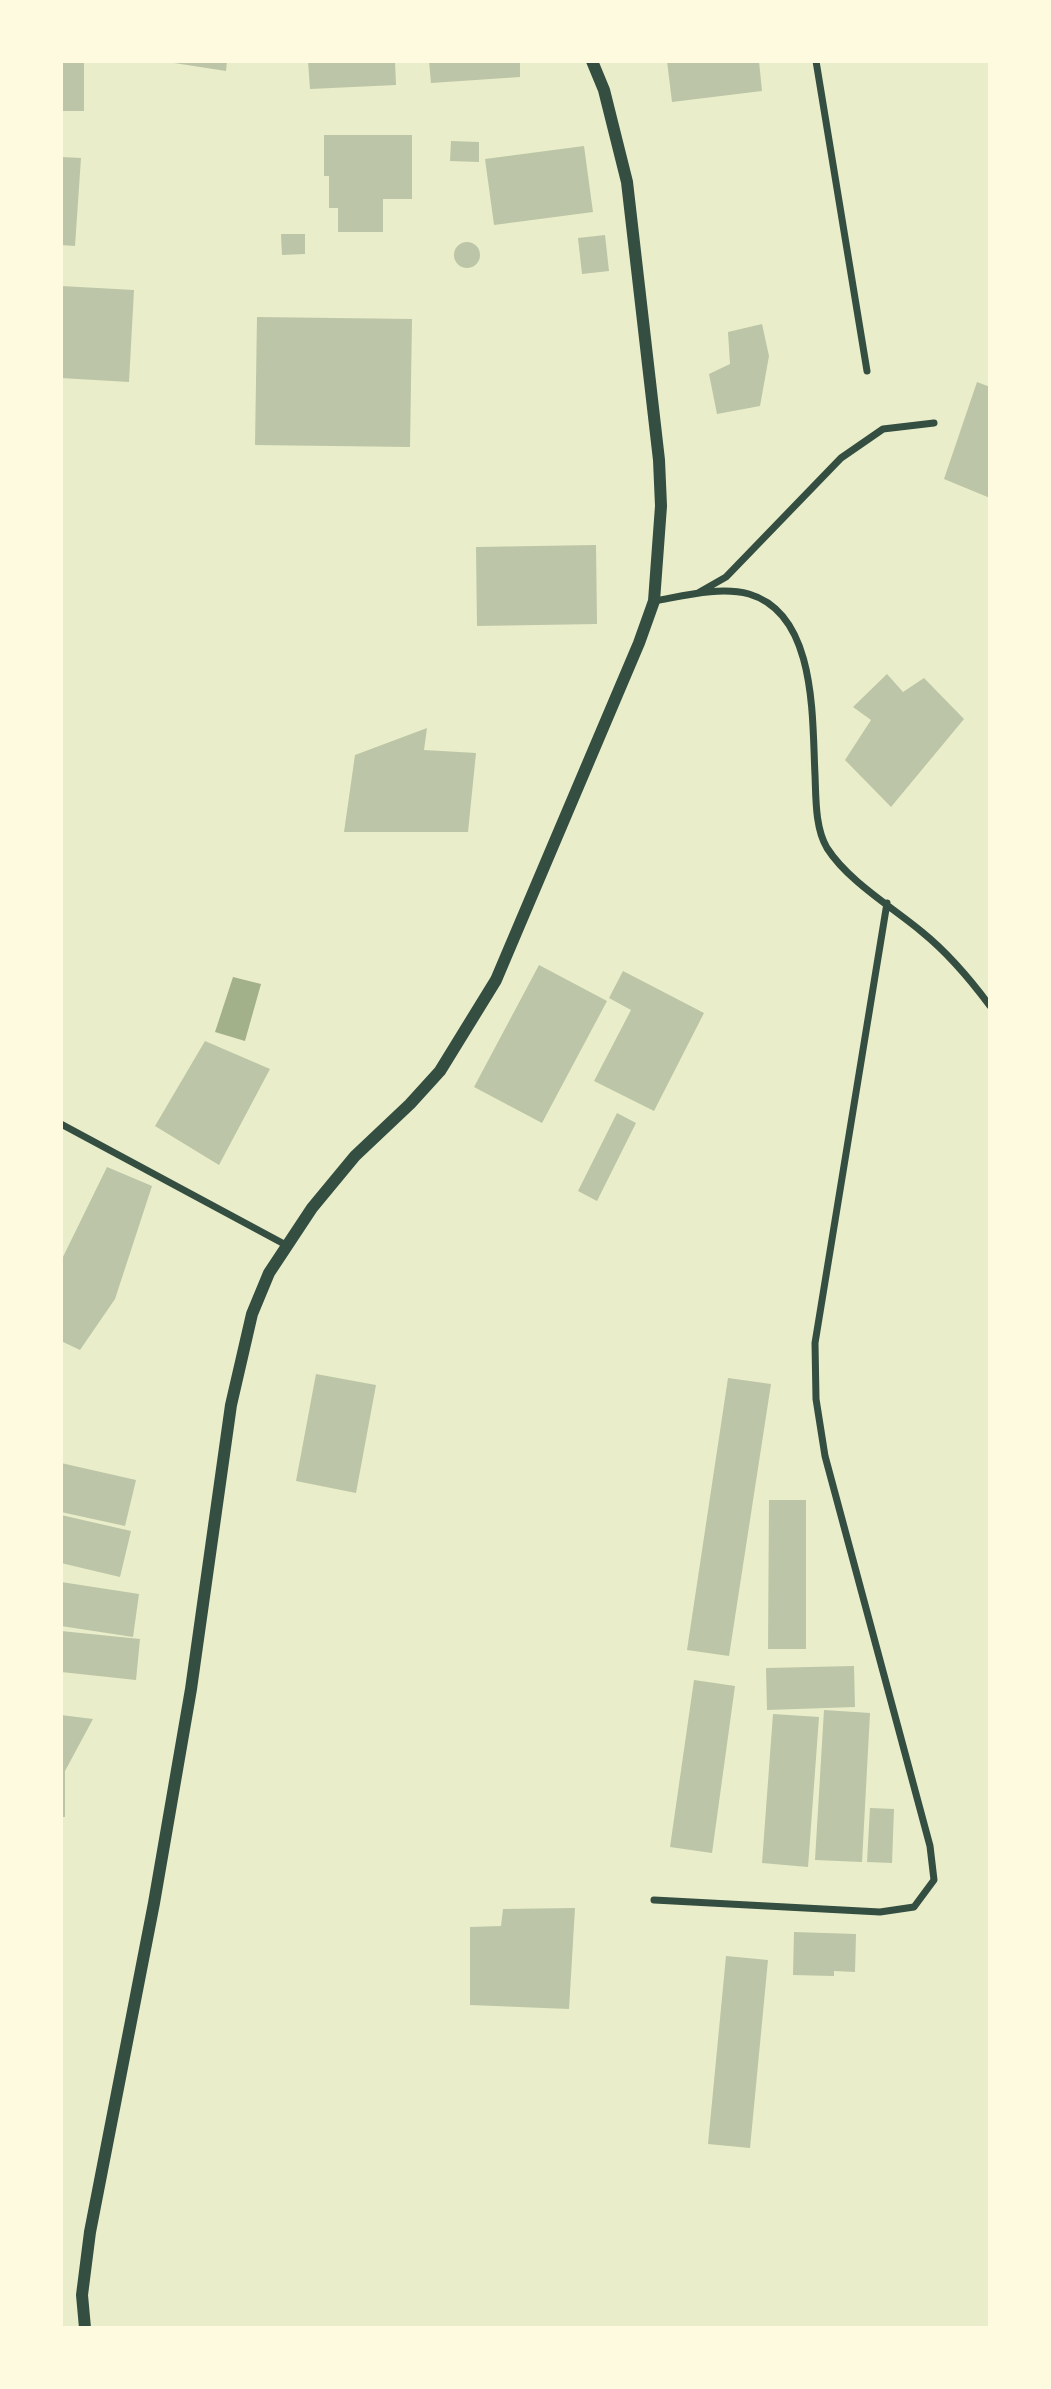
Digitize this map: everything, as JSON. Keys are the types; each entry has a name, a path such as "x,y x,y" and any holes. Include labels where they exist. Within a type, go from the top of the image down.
{"street":[{"path":"85,2328 82,2295 90,2232 191,1689 231,1405 252,1314 268,1273 312,1208 355,1156 410,1104 440,1071 496,980 639,643 654,601 661,506 656,432 627,183 604,90 592,61"},
{"path":"816,61 867,371"},
{"path":"694,595 726,577 841,458 883,429 934,423"},
{"path":"654,601 717,592 747,593 772,604 795,634 806,665 817,814 826,846 848,873 926,935 960,968 990,1006"},
{"path":"654,1900 880,1912 914,1907 934,1880 930,1846 825,1455 816,1399 815,1343 887,903"},
{"path":"61,1125 286,1245"}],"shaded area":[{"path":"233,977 261,984 245,1041 215,1032"}],"building":[{"path":"61,61 84,61 84,111 61,111"},
{"path":"161,61 227,61 226,71"},
{"path":"308,61 395,61 396,85 310,89"},
{"path":"429,61 520,61 520,77 431,83"},
{"path":"667,61 759,61 762,91 672,102"},
{"path":"324,135 412,135 412,199 383,199 383,232 338,232 338,208 329,208 329,176 324,176"},
{"path":"451,141 479,142 479,162 450,161"},
{"path":"584,146 593,212 494,225 485,159"},
{"path":"61,157 81,158 75,246 61,245"},
{"path":"281,234 305,234 305,254 282,255"},
{"path":"605,235 609,271 582,274 578,238"},
{"path":"467,242 476,246 480,255 476,264 467,268 458,264 454,255 458,246"},
{"path":"61,286 134,290 129,382 61,378"},
{"path":"257,317 412,319 410,447 255,445"},
{"path":"762,324 769,356 760,406 717,414 709,374 730,364 728,332"},
{"path":"977,382 990,387 990,498 944,479"},
{"path":"596,545 597,624 477,626 476,547"},
{"path":"887,674 903,692 924,678 964,719 891,807 845,760 871,720 853,707"},
{"path":"427,728 424,750 476,753 468,832 344,832 355,755"},
{"path":"539,965 607,1001 542,1123 474,1087"},
{"path":"623,971 704,1013 654,1111 594,1081 631,1010 609,998"},
{"path":"205,1041 270,1069 219,1165 155,1126"},
{"path":"617,1113 636,1123 597,1201 578,1191"},
{"path":"107,1167 152,1186 115,1299 80,1350 61,1341 61,1261"},
{"path":"316,1374 376,1385 356,1493 296,1481"},
{"path":"728,1378 771,1384 729,1656 687,1650"},
{"path":"61,1463 136,1480 125,1526 61,1512"},
{"path":"769,1500 806,1500 806,1649 768,1649"},
{"path":"61,1515 131,1531 120,1577 61,1563"},
{"path":"61,1582 139,1594 133,1637 61,1626"},
{"path":"61,1631 140,1639 136,1680 61,1672"},
{"path":"854,1666 855,1707 767,1710 766,1668"},
{"path":"694,1680 735,1686 712,1853 670,1847"},
{"path":"824,1710 870,1713 862,1862 815,1860"},
{"path":"773,1714 819,1717 808,1867 762,1863"},
{"path":"61,1715 93,1719 65,1771 65,1817 61,1817"},
{"path":"870,1808 894,1809 892,1863 867,1862"},
{"path":"575,1908 569,2009 470,2005 470,1927 501,1926 503,1909"},
{"path":"794,1932 856,1934 855,1972 834,1971 834,1976 793,1975"},
{"path":"726,1956 768,1960 750,2148 708,2144"}]}
